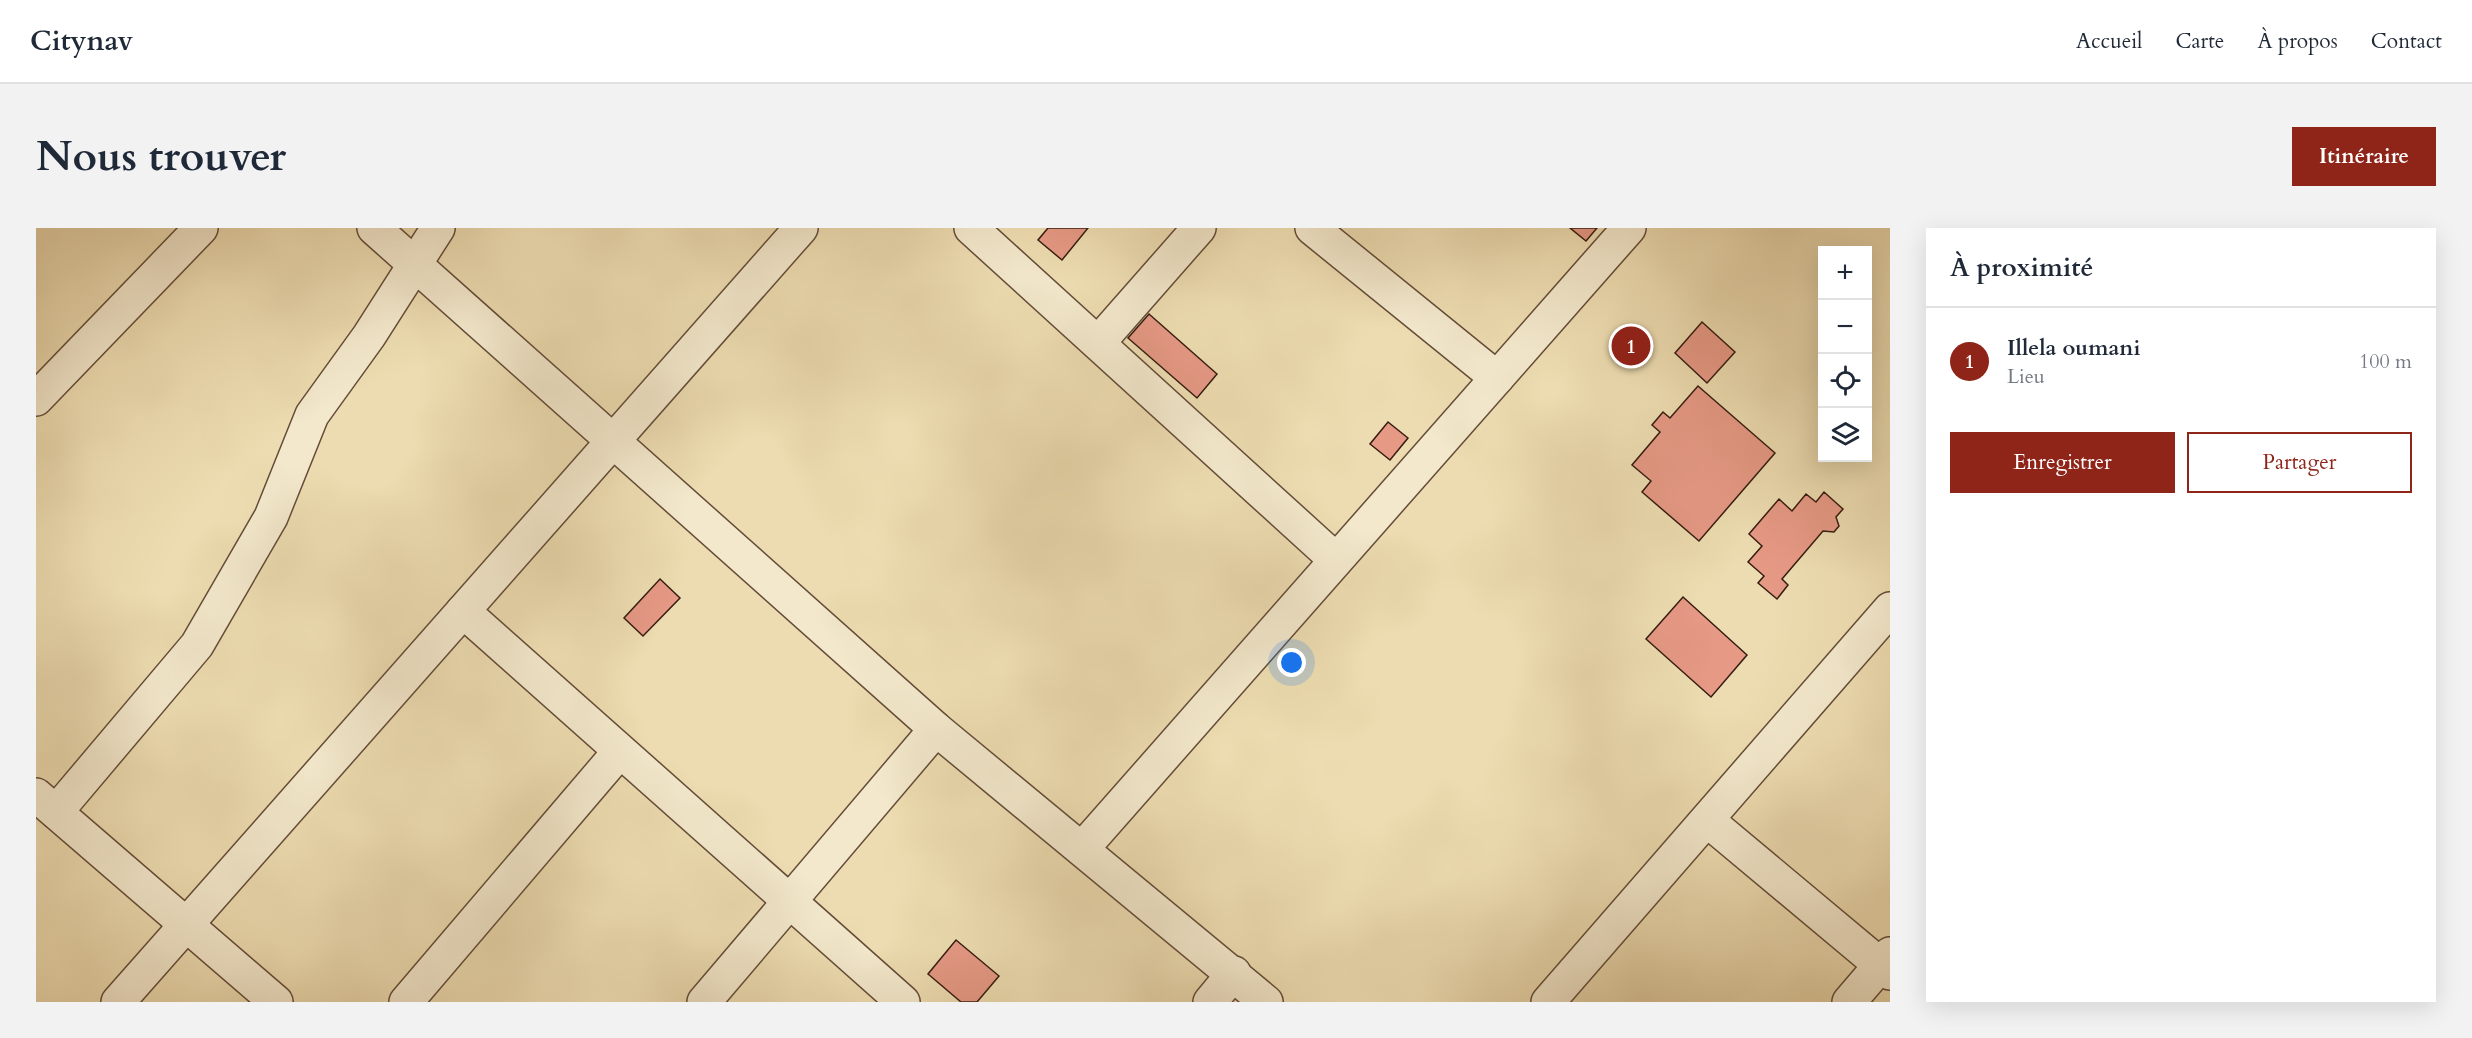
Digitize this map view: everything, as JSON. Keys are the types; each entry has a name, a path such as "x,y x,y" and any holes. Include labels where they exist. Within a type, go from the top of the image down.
{"street":[{"path":"36,399 201,228"},
{"path":"374,228 936,729 1234,973 1266,1002"},
{"path":"276,1002 46,803 197,645 272,517 312,415 369,336 438,228"},
{"path":"118,1002 801,228"},
{"path":"971,228 1336,560"},
{"path":"1098,343 1199,228"},
{"path":"1312,228 1497,378"},
{"path":"1082,849 1629,228"},
{"path":"1548,1002 1890,609"},
{"path":"463,611 903,1002"},
{"path":"704,1002 936,729"},
{"path":"406,1002 620,751"},
{"path":"1707,820 1887,964 1849,1002"},
{"path":"1209,1002 1234,973"}],"building":[{"path":"1048,228 1088,228 1062,260 1038,240"},
{"path":"1570,228 1597,228 1586,241"},
{"path":"1149,314 1217,374 1197,398 1128,338"},
{"path":"1702,322 1735,352 1707,383 1675,353"},
{"path":"1698,386 1775,453 1699,541 1642,492 1651,481 1632,465 1660,432 1652,425 1663,412 1670,418"},
{"path":"1388,422 1408,438 1390,460 1370,444"},
{"path":"1824,492 1843,509 1836,517 1839,526 1834,532 1823,531 1782,579 1788,585 1777,599 1758,583 1764,576 1748,562 1762,546 1749,534 1779,499 1792,511 1806,494 1816,502"},
{"path":"660,579 680,598 643,636 624,618"},
{"path":"1683,597 1747,655 1711,697 1646,639"},
{"path":"956,940 999,976 977,1002 961,1002 928,974"}],"place":[{"name":"Illela oumani","path":"1631,346"}]}
